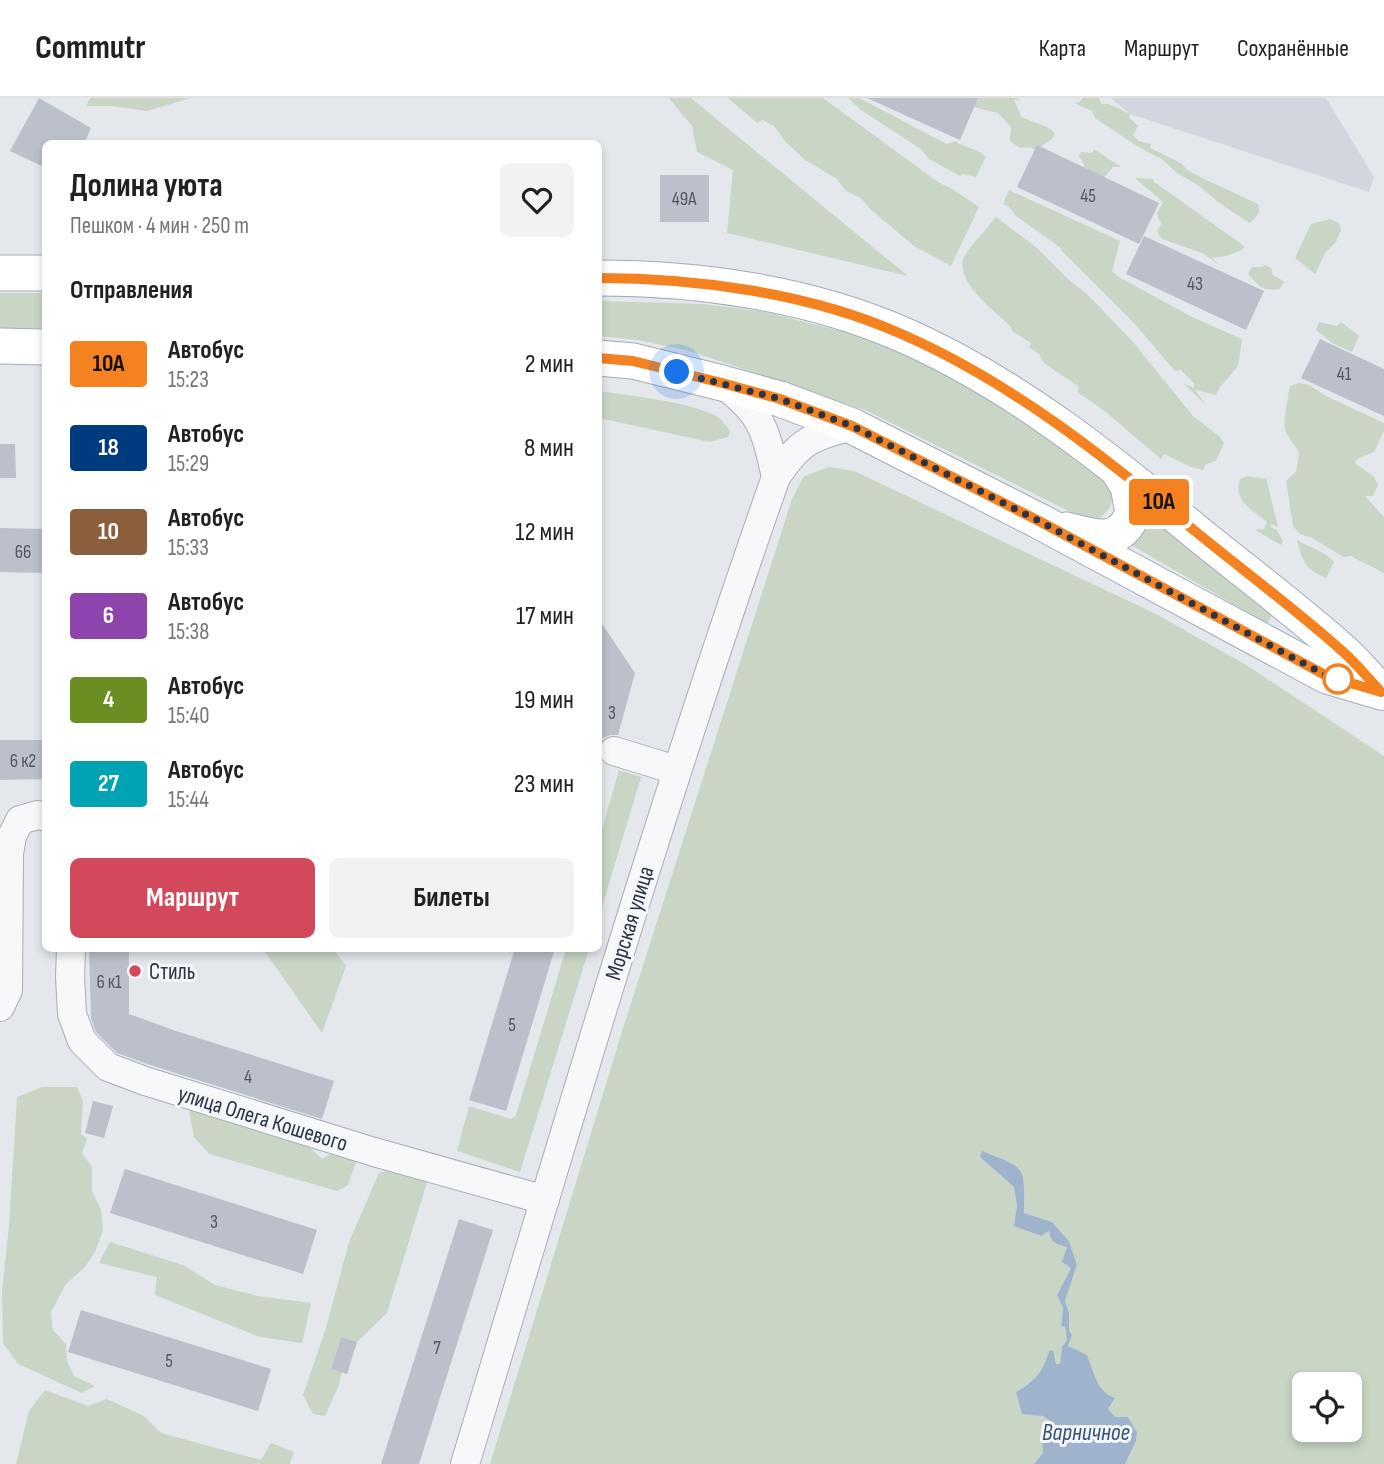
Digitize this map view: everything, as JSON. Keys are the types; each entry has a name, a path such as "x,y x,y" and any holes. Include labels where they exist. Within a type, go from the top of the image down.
{"main road":[{"path":"0,273 42,273"},
{"path":"602,278 656,278 758,293 824,307 898,332 971,368 1072,434 1115,466 1343,651 1382,693"},
{"path":"0,346 42,347"},
{"path":"602,358 633,361 722,383 780,399 852,426 1039,521 1327,676 1382,693"},
{"path":"1039,521 1089,536 1105,538 1121,532 1133,513 1132,499 1128,485 1115,466"}],"street":[{"path":"722,383 754,410 764,427 776,477"},
{"name":"Морская улица","path":"465,1464 676,770 716,644 776,477 792,453 818,435 852,426"},
{"path":"614,751 676,770"},
{"path":"0,1007 8,990 9,854 12,836 20,820 42,816"},
{"name":"улица Олега Кошевого","path":"71,952 72,1014 82,1041 108,1067 374,1152 545,1200"}],"shaded area":[{"path":"1111,98 1326,98 1374,177 1369,192 1130,114"}],"green space":[{"path":"90,98 191,98 147,111 86,106"},
{"path":"669,98 691,98 908,276 727,233 733,170 697,152 692,126"},
{"path":"728,98 823,98 938,182 979,207 951,266 914,246 862,199 846,191 837,179 805,160 774,126 763,120 757,123"},
{"path":"848,98 859,98 947,144 957,141 980,152 986,157 976,177 962,174 960,176 929,159 921,149 861,110"},
{"path":"965,98 1017,98 1022,102 1014,99 1021,117 1055,133 1052,139 1036,150 1029,147 1020,148 1010,141 1011,127 998,113 973,107"},
{"path":"1082,98 1099,98 1101,104 1109,104 1130,114 1129,117 1138,126 1133,135 1139,141 1151,144 1150,148 1181,163 1202,178 1258,204 1258,215 1249,223 1198,185 1177,173 1163,160 1095,118 1092,111 1074,103 1080,102"},
{"path":"1094,149 1121,167 1113,167 1101,181 1074,168 1085,167 1079,156 1081,152 1092,153"},
{"path":"1135,178 1154,179 1153,181 1244,246 1242,250 1212,258 1221,266 1202,253 1162,239 1157,232 1161,224 1157,214 1163,202"},
{"path":"1009,190 1120,241 1112,271 1117,276 1192,317 1242,339 1238,366 1216,395 1195,390 1206,405 1183,383 1194,388 1194,383 1181,370 1175,371 1134,323 1061,248 1003,204"},
{"path":"996,217 1037,248 1087,294 1133,342 1193,416 1219,436 1224,443 1216,461 1206,464 1203,470 1164,454 1161,459 1102,409 1077,392 1079,387 1044,363 1039,354 1029,347 1031,343 1012,331 986,304 970,286 962,267 969,249"},
{"path":"1330,219 1339,223 1341,230 1315,274 1295,258 1311,224"},
{"path":"1264,265 1271,268 1273,275 1290,285 1284,282 1280,289 1274,290 1259,285 1248,274 1252,267"},
{"path":"0,293 42,293 42,328 0,328"},
{"path":"602,301 703,304 765,312 849,333 902,353 969,387 1098,471 1114,495 1109,509 1100,518 1081,517 867,411 693,352 638,340 602,336"},
{"path":"1319,322 1337,326 1341,322 1359,336 1352,352 1332,343 1316,330"},
{"path":"1299,383 1309,385 1326,396 1384,423 1384,431 1374,452 1357,459 1355,463 1374,477 1378,485 1373,496 1365,496 1384,517 1384,574 1300,534 1293,526 1286,481 1296,472 1299,453 1286,433 1285,423 1290,386"},
{"path":"602,392 661,400 710,413 719,418 730,431 728,437 710,442 602,419"},
{"path":"829,467 854,471 1156,614 1248,666 1384,756 1384,1464 1125,1464 1136,1441 1137,1432 1128,1417 1114,1418 1108,1409 1115,1398 1100,1386 1087,1355 1067,1346 1072,1335 1065,1301 1077,1265 1069,1241 1052,1222 1024,1213 1024,1185 1020,1170 1008,1161 982,1151 981,1157 1014,1186 1017,1206 1015,1226 1040,1236 1049,1231 1055,1242 1067,1247 1063,1262 1071,1268 1057,1295 1063,1308 1061,1326 1065,1327 1067,1340 1062,1347 1060,1364 1056,1364 1053,1350 1049,1351 1037,1375 1016,1392 1022,1413 1043,1416 1055,1424 1043,1436 1043,1453 1034,1464 490,1464 624,1025 792,499 804,476"},
{"path":"1247,476 1266,477 1278,527 1272,524 1270,527 1277,530 1283,541 1281,545 1255,530 1264,529 1267,522 1246,505 1239,494 1240,479"},
{"path":"1150,511 1273,613 1267,624 1128,543 1144,530"},
{"path":"1297,540 1334,562 1326,578 1306,564"},
{"path":"619,770 641,777 602,907 602,830"},
{"path":"265,952 335,952 346,966 322,1033"},
{"path":"565,952 588,952 520,1172 457,1151 469,1106 511,1119 516,1115"},
{"path":"42,1087 77,1087 83,1101 81,1134 87,1139 82,1153 92,1167 92,1191 101,1210 103,1230 95,1252 85,1267 66,1284 51,1312 53,1330 66,1344 67,1361 74,1376 95,1386 82,1393 18,1364 3,1343 2,1290 17,1097"},
{"path":"201,1104 303,1141 322,1159 340,1149 357,1159 348,1185 337,1191 209,1154 194,1137 189,1112"},
{"path":"395,1169 428,1179 387,1313 357,1342 341,1337 331,1369 342,1372 339,1385 325,1416 313,1414 303,1395 326,1328 349,1242 379,1173"},
{"path":"110,1242 183,1265 215,1285 258,1296 311,1303 302,1343 260,1337 155,1295 157,1277 99,1263"},
{"path":"45,1390 88,1406 107,1399 144,1416 161,1433 261,1460 271,1443 294,1452 290,1464 16,1464 29,1411"}],"water":[{"name":"Варничное","path":"982,1151 1016,1166 1023,1177 1024,1213 1052,1222 1069,1241 1077,1265 1065,1301 1072,1335 1068,1346 1087,1355 1100,1386 1115,1398 1108,1409 1115,1417 1128,1417 1137,1432 1136,1441 1125,1464 1034,1464 1043,1453 1042,1436 1055,1424 1043,1416 1022,1414 1016,1392 1037,1375 1049,1351 1053,1350 1056,1364 1060,1364 1062,1347 1067,1340 1065,1327 1061,1326 1063,1308 1057,1295 1071,1268 1062,1262 1067,1247 1055,1242 1049,1231 1041,1236 1014,1226 1017,1206 1014,1187 980,1157"}],"building":[{"path":"39,98 91,128 86,140 42,140 42,166 10,151"},
{"path":"867,98 978,98 960,140"},
{"path":"1037,145 1159,203 1139,244 1017,187"},
{"path":"660,175 709,175 709,222 660,222"},
{"path":"1144,236 1264,291 1246,330 1126,274"},
{"path":"1320,339 1384,369 1384,416 1301,378"},
{"path":"0,444 15,444 16,478 0,478"},
{"path":"0,528 42,529 42,573 0,572"},
{"path":"602,624 635,673 618,735 603,738"},
{"path":"0,740 42,740 42,779 0,780"},
{"path":"89,952 129,952 129,1014 334,1081 322,1119 117,1053 96,1032 91,1018"},
{"path":"514,952 554,952 506,1111 469,1100"},
{"path":"93,1101 113,1106 104,1138 85,1133"},
{"path":"125,1169 317,1230 303,1274 110,1213"},
{"path":"459,1219 493,1230 419,1464 381,1464"},
{"path":"81,1310 271,1369 258,1411 68,1352"},
{"path":"341,1337 357,1342 347,1374 331,1369"}],"bus line":[{"name":"10А","path":"602,278 656,278 758,293 824,307 898,332 971,368 1072,434 1115,466 1343,651 1381,692 1327,676 1039,521 852,426 780,399 722,383 633,361 602,358"}],"place":[{"name":"Стиль","path":"135,971"}],"route":[{"path":"677,372 780,399 852,426 1039,521 1327,676 1338,679"}]}
